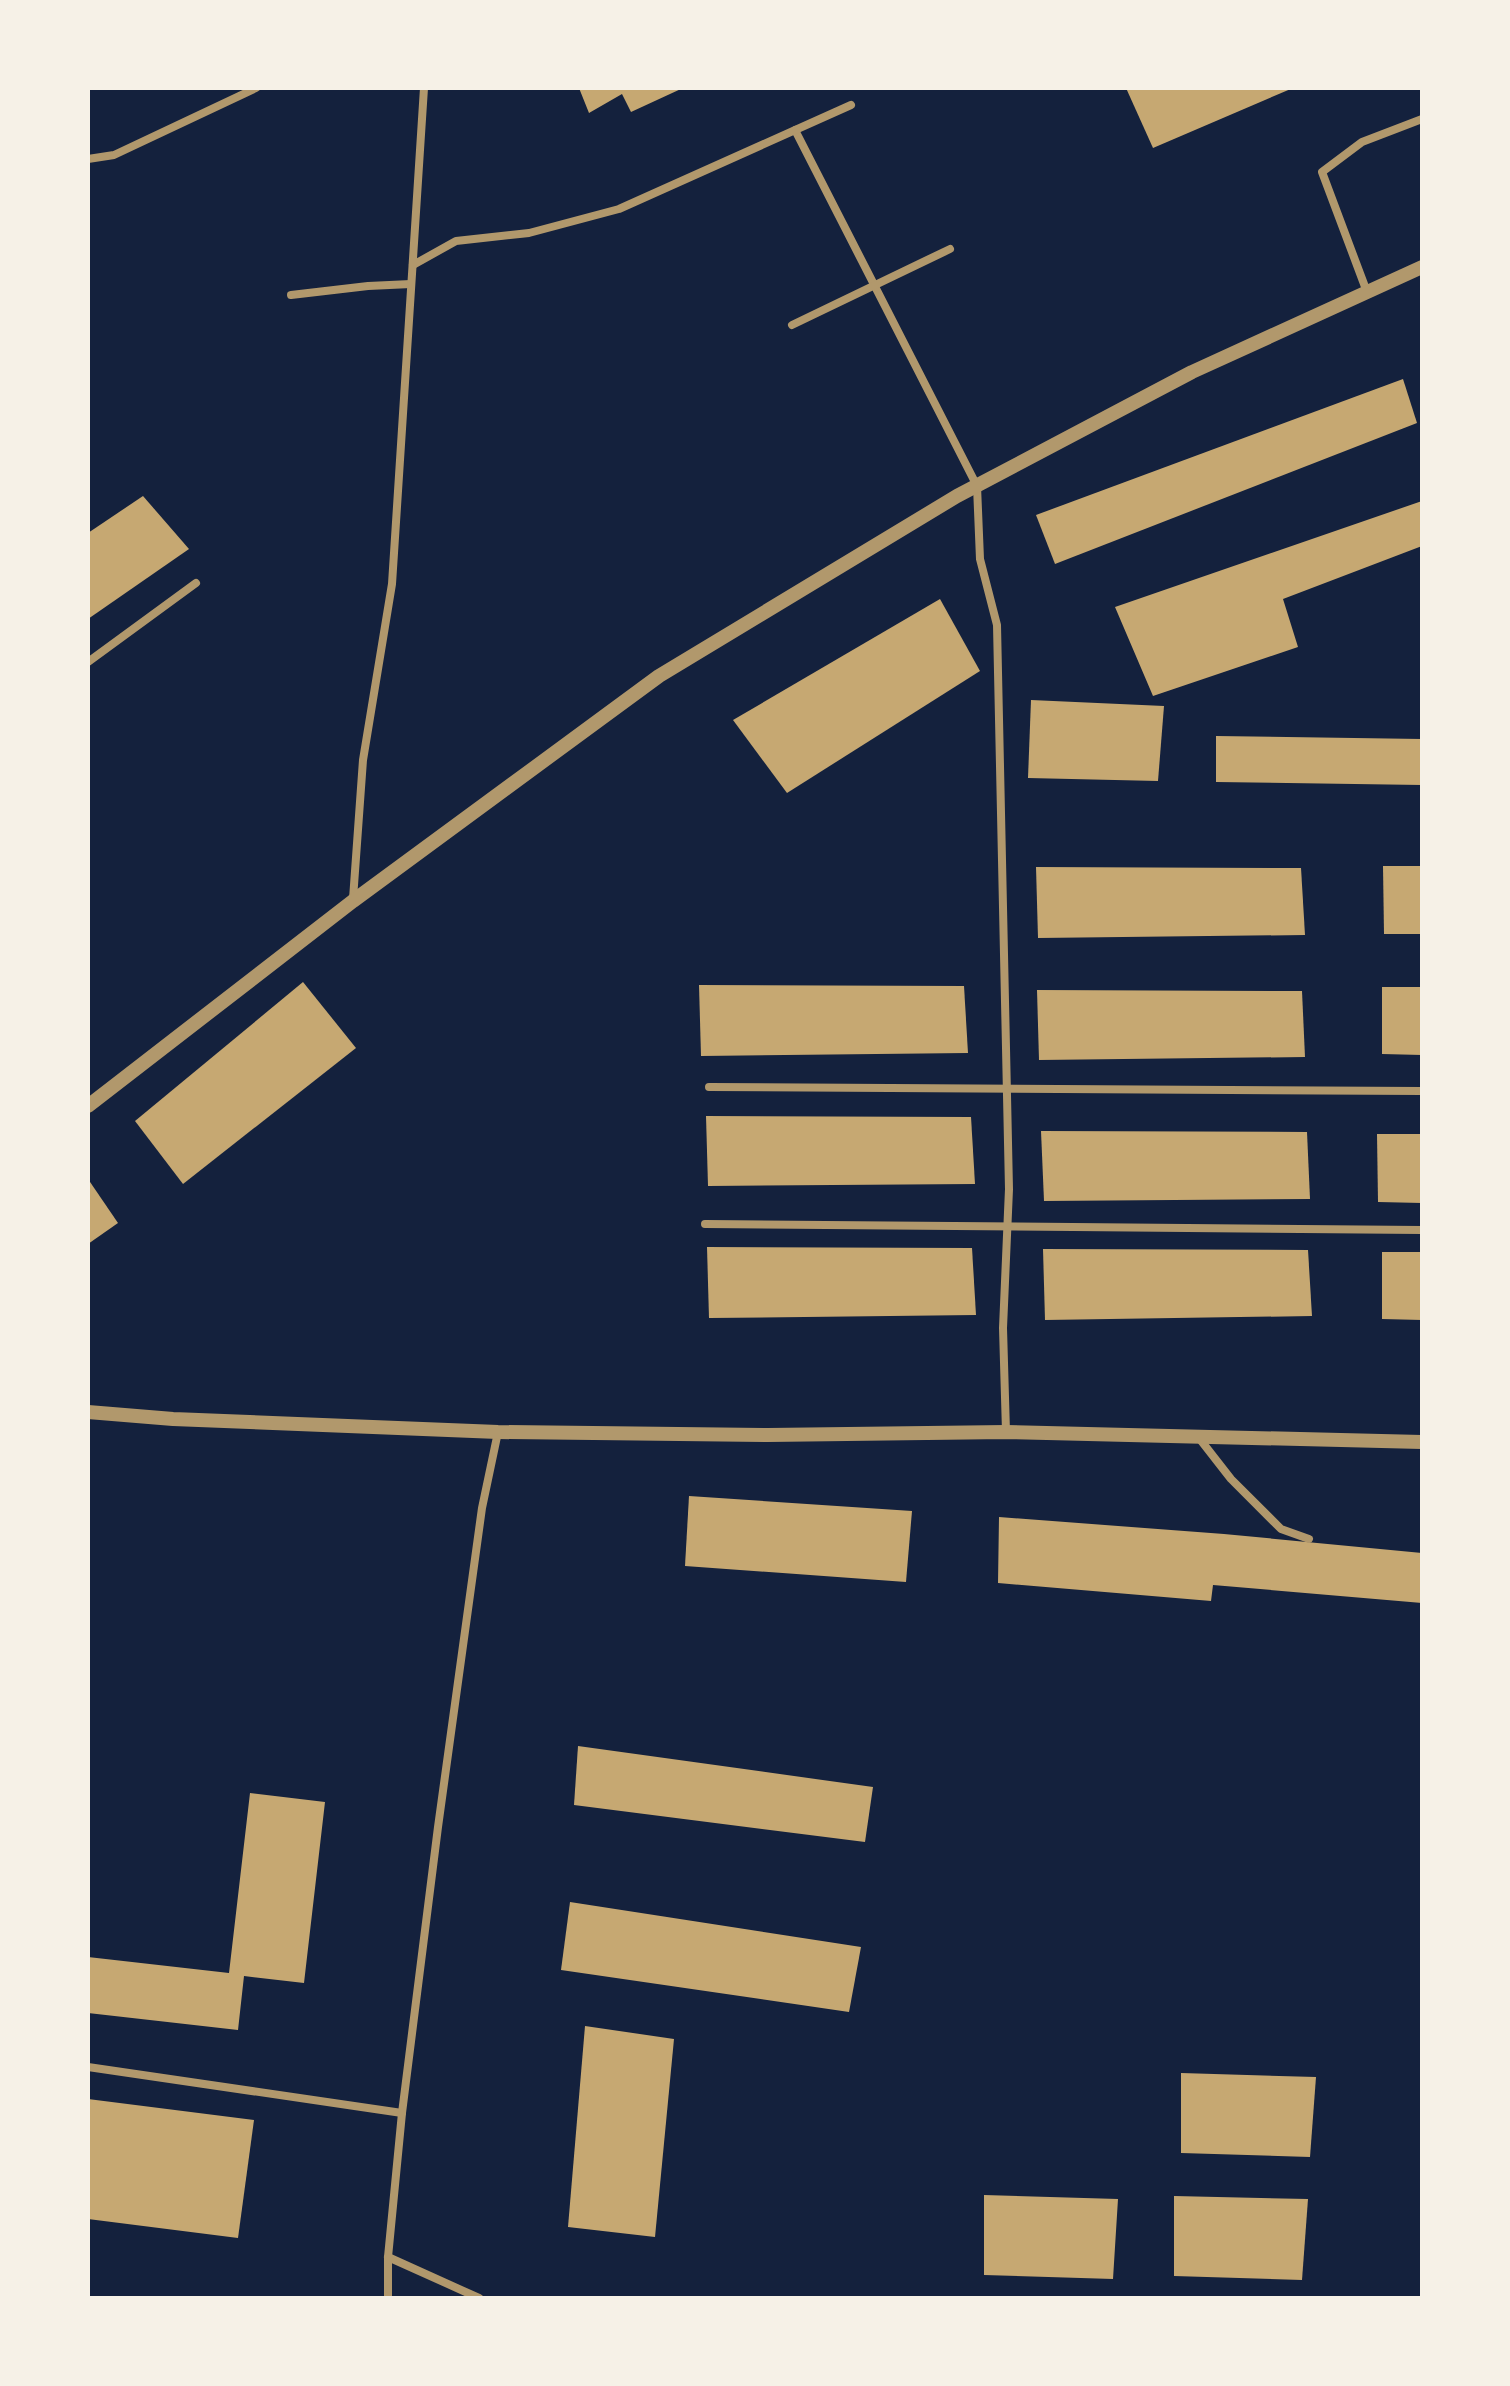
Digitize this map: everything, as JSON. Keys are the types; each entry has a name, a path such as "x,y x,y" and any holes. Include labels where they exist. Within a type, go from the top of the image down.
{"street":[{"path":"88,159 114,155 256,88"},
{"path":"353,901 363,760 392,584 424,88"},
{"path":"413,265 456,241 529,233 619,209 851,105"},
{"path":"1367,292 1322,172 1362,142 1422,119"},
{"path":"795,130 977,486 980,559 997,625 1009,1189 1003,1328 1006,1432"},
{"path":"792,325 950,249"},
{"path":"88,1106 353,901 659,676 977,486 1192,372 1422,267"},
{"path":"291,295 411,284"},
{"path":"88,662 196,583"},
{"path":"709,1087 1422,1091"},
{"path":"705,1224 1422,1230"},
{"path":"88,1412 173,1419 498,1432 768,1435 1006,1432 1422,1442"},
{"path":"388,2298 388,2257 402,2113 438,1827 482,1508 498,1432"},
{"path":"1199,1437 1231,1479 1281,1529 1309,1539"},
{"path":"88,2067 402,2113"},
{"path":"388,2257 479,2298"}],"building":[{"path":"579,88 683,88 631,112 622,94 589,113"},
{"path":"1126,88 1293,88 1153,148"},
{"path":"1403,379 1417,423 1055,564 1036,515"},
{"path":"143,496 189,549 88,619 88,533"},
{"path":"1422,501 1422,546 1283,599 1298,647 1153,696 1115,607"},
{"path":"940,599 980,671 787,793 733,720"},
{"path":"1031,700 1164,706 1158,781 1028,778"},
{"path":"1216,736 1422,739 1422,785 1216,782"},
{"path":"1383,866 1422,866 1422,934 1384,934"},
{"path":"1036,867 1301,868 1305,935 1038,938"},
{"path":"303,982 356,1048 183,1184 135,1121"},
{"path":"699,985 964,986 968,1053 701,1056"},
{"path":"1382,987 1422,987 1422,1055 1382,1054"},
{"path":"1037,990 1302,991 1305,1057 1039,1060"},
{"path":"706,1116 971,1117 975,1184 708,1186"},
{"path":"1041,1131 1307,1132 1310,1199 1044,1201"},
{"path":"1377,1134 1422,1134 1422,1203 1378,1202"},
{"path":"88,1179 118,1223 88,1244"},
{"path":"707,1247 972,1248 976,1315 709,1318"},
{"path":"1043,1249 1308,1250 1312,1316 1045,1320"},
{"path":"1382,1252 1422,1252 1422,1320 1382,1319"},
{"path":"689,1496 912,1511 906,1582 685,1566"},
{"path":"999,1517 1422,1553 1422,1603 1213,1585 1211,1601 998,1583"},
{"path":"578,1746 873,1787 865,1842 574,1805"},
{"path":"250,1793 325,1802 304,1983 244,1976 238,2030 88,2013 88,1957 229,1973"},
{"path":"570,1902 861,1947 849,2012 561,1970"},
{"path":"585,2026 674,2039 655,2237 568,2227"},
{"path":"1181,2073 1316,2077 1310,2157 1181,2153"},
{"path":"88,2099 254,2120 238,2238 88,2219"},
{"path":"984,2195 1118,2199 1113,2279 984,2275"},
{"path":"1174,2196 1308,2199 1302,2280 1174,2276"}]}
